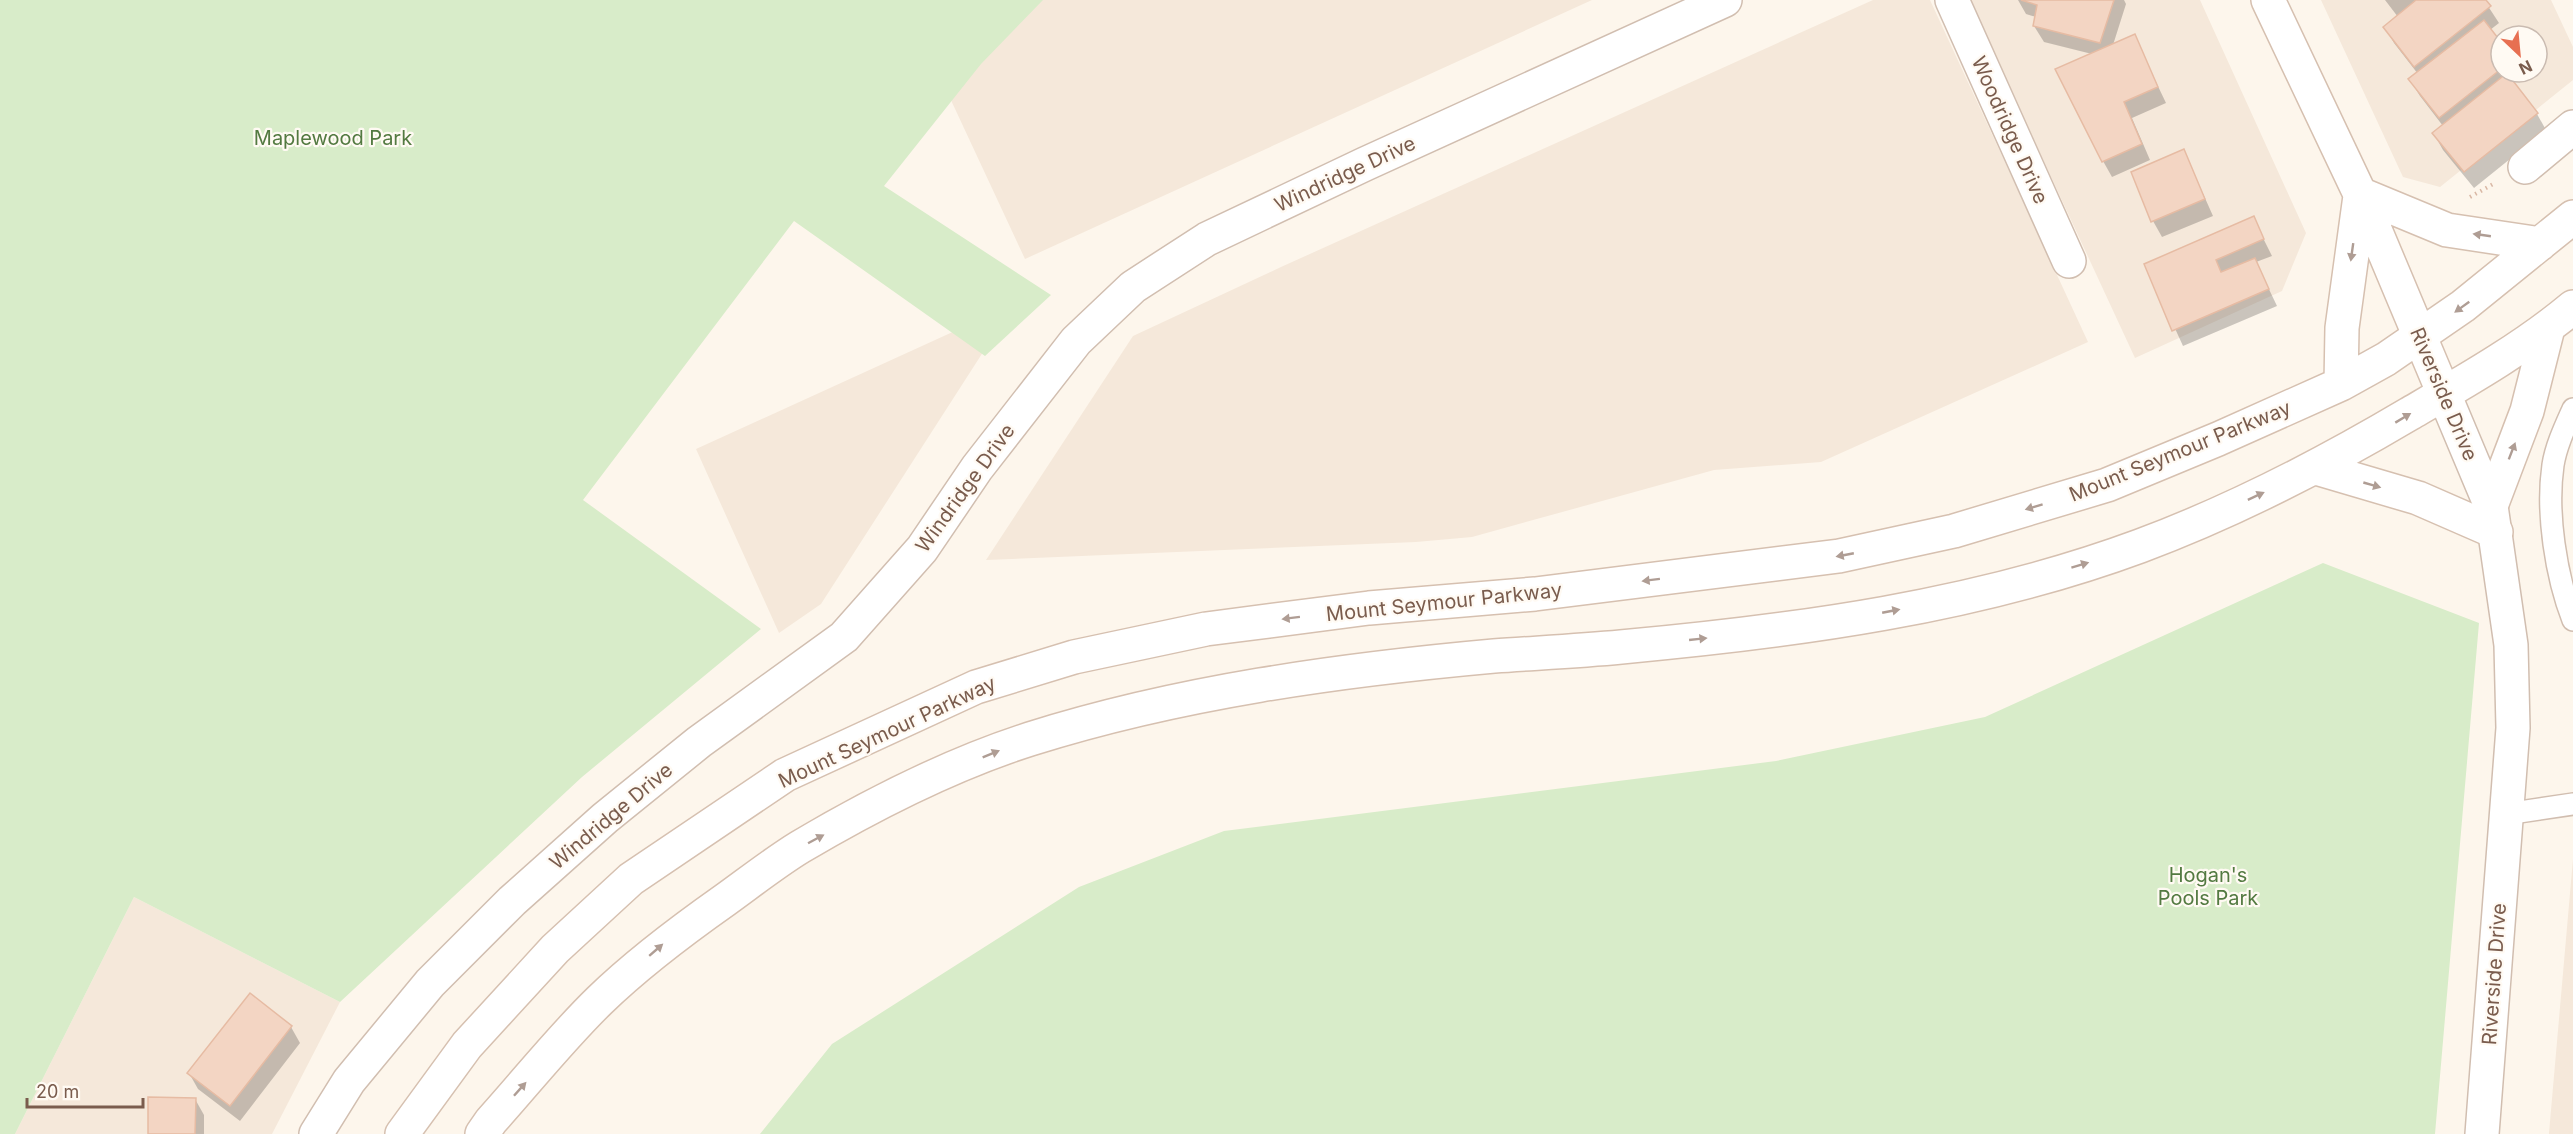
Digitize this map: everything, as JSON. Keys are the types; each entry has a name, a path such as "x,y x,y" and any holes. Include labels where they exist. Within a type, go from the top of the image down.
{"main road":[{"name":"Windridge Drive","path":"316,1134 349,1081 430,983 512,901 605,818 699,742 844,637 922,549 977,468 1076,341 1133,286 1228,229 1725,0"},
{"name":"Woodridge Drive","path":"1952,0 2069,261"},
{"name":"Riverside Drive","path":"2268,0 2360,194 2420,335 2493,519 2511,657 2513,728 2482,1134"},
{"path":"2525,167 2573,127"},
{"path":"2341,384 2343,320 2360,194 2448,230 2540,244"},
{"name":"Mount Seymour Parkway","path":"402,1134 466,1045 555,949 631,879 785,775 976,687 1074,657 1206,629 1369,608 1535,594 1839,556 1943,534 2107,485 2341,384 2386,359 2463,306 2573,217"},
{"path":"482,1134 597,1002 664,944 797,849 914,785 1028,740 1166,704 1325,674 1495,656 1619,648 1774,630 1890,612 2022,583 2137,547 2203,520 2316,468 2444,394 2548,328 2573,307"},
{"path":"2316,468 2493,519 2527,411 2548,328"}],"lane":[{"path":"2573,409 2562,434 2553,465 2552,506 2559,577 2573,620"},
{"path":"2506,814 2573,804"}],"path":[{"path":"2466,199 2525,167"}],"shaded area":[{"path":"965,0 1592,0 1025,259 915,23"},
{"path":"1873,0 1930,0 2088,342 1821,462 1714,470 1472,537 1416,542 986,560 1133,336"},
{"path":"1969,0 2200,0 2306,233 2282,291 2135,358"},
{"path":"2321,0 2551,0 2573,47 2573,80 2440,187 2403,177"},
{"path":"1014,304 821,604 779,633 696,449"},
{"path":"2573,859 2573,1134 2549,1134 2549,1133"},
{"path":"134,897 340,1002 272,1134 15,1134"}],"green space":[{"name":"Maplewood Park","path":"0,0 1043,0 981,64 884,186 1051,295 985,356 794,221 583,500 761,629 582,777 340,1002 134,897 15,1134 0,1134"},
{"name":"Hogan's Pools Park","path":"2323,563 2479,623 2435,1134 760,1134 832,1044 1079,887 1224,831 1776,761 1985,717"}],"building":[{"path":"2021,0 2114,0 2100,43 2033,26 2037,5"},
{"path":"2416,0 2486,0 2491,6 2414,67 2383,27"},
{"path":"2484,20 2489,26 2489,78 2439,118 2408,79"},
{"path":"2135,34 2158,87 2124,102 2142,144 2102,162 2055,69"},
{"path":"2493,84 2516,84 2538,113 2464,172 2432,133"},
{"path":"2184,149 2205,199 2151,222 2131,172"},
{"path":"2254,216 2264,239 2216,260 2221,272 2255,258 2269,289 2172,331 2144,264"},
{"path":"250,993 292,1026 230,1106 187,1073"},
{"path":"148,1097 196,1098 195,1134 148,1134"}]}
